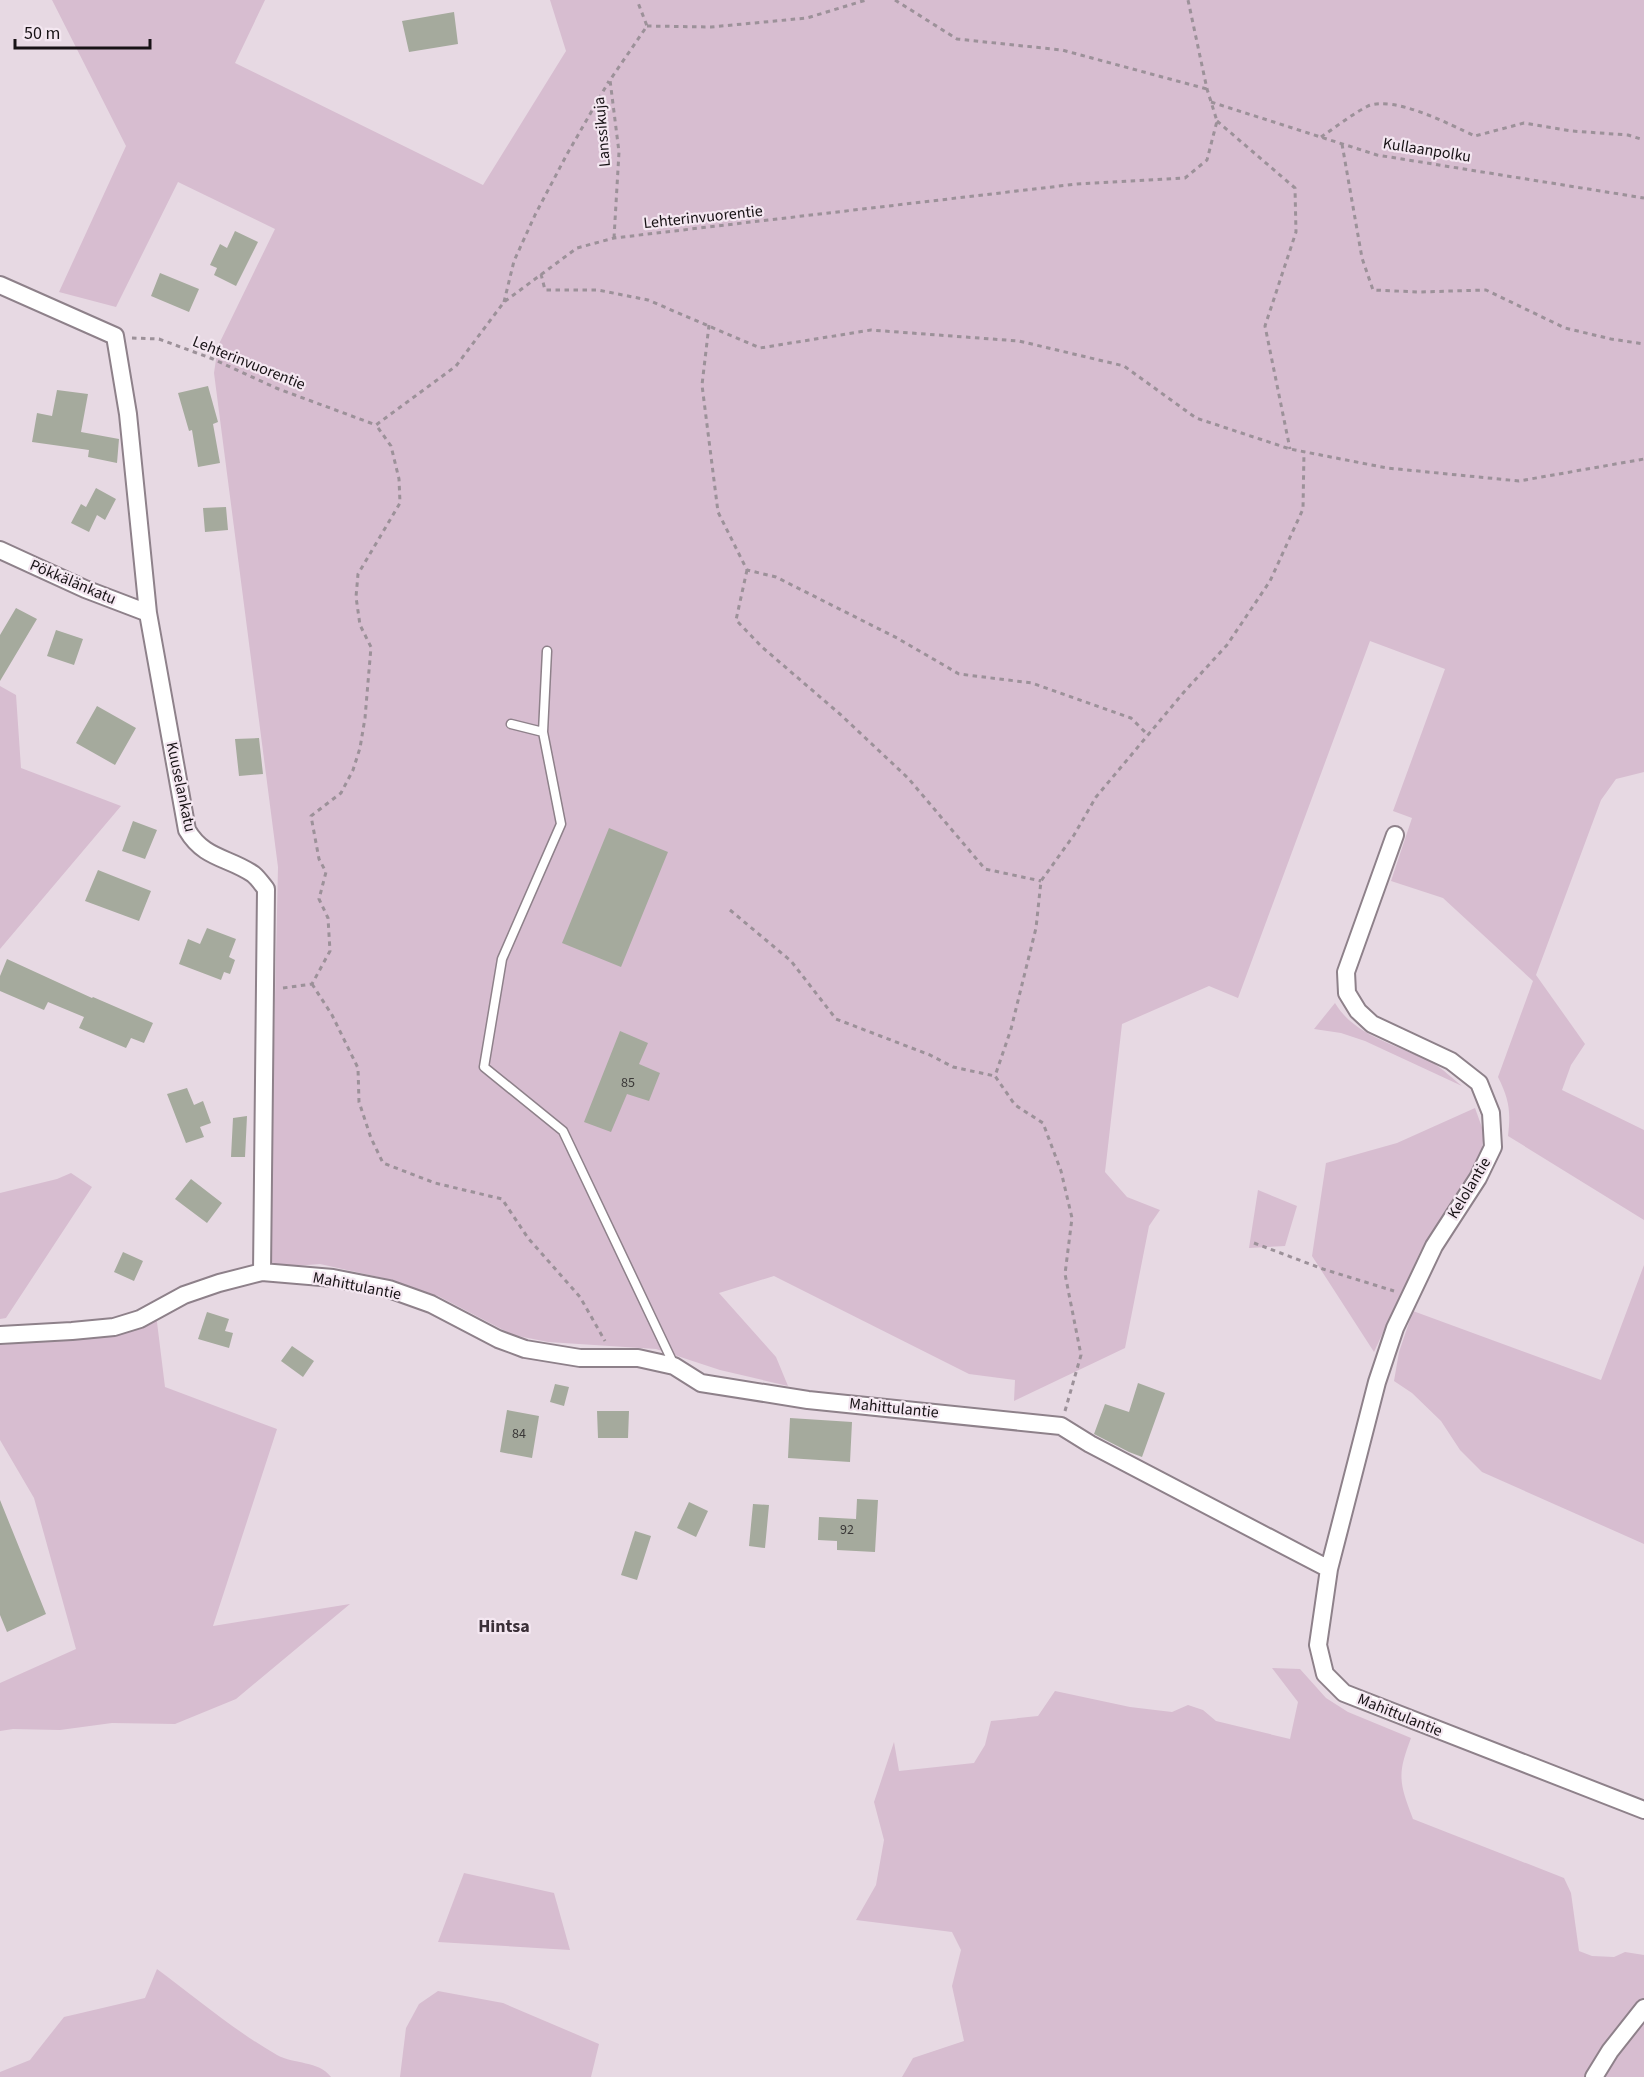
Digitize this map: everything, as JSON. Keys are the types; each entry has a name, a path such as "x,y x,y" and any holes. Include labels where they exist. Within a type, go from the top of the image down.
{"street":[{"path":"0,285 115,336"},
{"name":"Kuuselankatu","path":"115,336 128,414 148,613 187,830 193,841 203,851 254,875 266,888 262,1272"},
{"name":"Pökkälänkatu","path":"0,550 85,589 148,613"},
{"name":"Kelolantie","path":"1329,1569 1377,1382 1395,1328 1434,1246 1478,1178 1493,1147 1491,1113 1479,1083 1451,1061 1372,1024 1359,1011 1347,993 1346,972 1395,835"},
{"name":"Mahittulantie","path":"0,1335 114,1327 140,1319 184,1296 219,1283 262,1272 333,1278 389,1289 431,1304 498,1339 525,1348 580,1358 632,1358 674,1366 701,1383 808,1400 1061,1426 1089,1444 1329,1569 1317,1645 1325,1674 1344,1693 1644,1810"},
{"path":"1594,2077 1610,2051 1644,2008"}],"lane":[{"path":"547,651 543,732 561,824 502,959 484,1067 563,1131 674,1366"},
{"path":"511,724 543,732"}],"path":[{"path":"637,0 647,26 711,27 807,18 866,0"},
{"path":"895,0 957,39 1062,50 1207,89"},
{"path":"1188,0 1207,89 1217,121 1294,188 1296,232 1265,326 1290,449"},
{"name":"Lanssikuja","path":"614,238 619,152 610,80 647,26"},
{"path":"504,302 514,261 535,215 610,80"},
{"name":"Kullaanpolku","path":"1211,102 1377,155 1644,198"},
{"path":"1321,137 1370,106 1389,104 1432,116 1475,136 1524,123 1572,131 1628,135 1644,140"},
{"name":"Lehterinvuorentie","path":"115,336 159,339 213,359 276,388 376,425 456,366 504,302 577,248 614,238 1077,184 1185,178 1207,160 1217,121"},
{"path":"1342,144 1362,258 1373,290 1419,292 1486,290 1565,328 1644,344"},
{"path":"541,274 545,290 598,290 648,300 760,348 871,330 1019,341 1125,366 1196,418 1290,449 1387,468 1519,481 1644,459"},
{"path":"709,325 702,385 718,512 747,570 736,620 762,647 841,715 908,778 985,869 1041,881"},
{"path":"312,984 330,951 328,918 319,898 326,872 319,859 311,816 341,793 353,770 360,748 371,647 360,625 356,597 358,574 400,503 399,479 391,446 376,425"},
{"path":"995,1076 1011,1029 1036,928 1041,881 1074,835 1096,797 1227,645 1270,581 1303,509 1304,452"},
{"path":"747,570 776,577 897,638 959,674 1032,683 1131,718 1148,735"},
{"path":"730,910 791,961 836,1018 930,1055 953,1067 995,1076 1015,1105 1043,1123 1061,1172 1072,1218 1065,1274 1081,1355 1061,1426"},
{"path":"266,991 312,984"},
{"path":"312,984 332,1015 358,1068 359,1102 371,1138 383,1163 435,1183 502,1199 528,1238 580,1297 602,1340 632,1358"},
{"path":"1254,1243 1323,1269 1410,1296"}],"shaded area":[{"path":"52,0 265,0 235,63 483,185 566,51 550,0 1644,0 1644,772 1616,779 1601,800 1536,975 1585,1044 1571,1065 1562,1090 1644,1130 1644,1220 1508,1136 1508,1105 1498,1077 1533,981 1443,898 1391,881 1412,818 1393,811 1445,669 1370,641 1238,998 1209,986 1122,1024 1105,1172 1127,1197 1160,1210 1149,1226 1125,1348 1014,1401 1015,1380 969,1374 774,1276 719,1293 776,1357 788,1386 720,1370 656,1349 548,1342 513,1335 438,1296 383,1278 320,1264 269,1268 278,867 214,373 218,346 275,229 178,182 116,307 59,292 126,146"},
{"path":"0,686 16,695 21,768 121,806 0,949"},
{"path":"1335,1003 1344,1015 1366,1032 1433,1063 1462,1086 1365,1041 1341,1033 1314,1029"},
{"path":"1475,1108 1484,1133 1481,1156 1420,1252 1374,1352 1312,1256 1326,1163 1397,1143"},
{"path":"71,1173 92,1187 6,1318 0,1319 0,1193 57,1179"},
{"path":"1258,1190 1297,1206 1285,1246 1249,1248"},
{"path":"1644,1265 1644,1544 1482,1472 1460,1450 1441,1421 1412,1393 1394,1381 1399,1352 1413,1311 1601,1380"},
{"path":"156,1314 165,1387 277,1429 213,1626 350,1604 236,1699 175,1724 112,1723 60,1730 0,1731 0,1683 76,1649 34,1498 0,1440 0,1345 103,1336"},
{"path":"1272,1668 1300,1669 1326,1698 1348,1712 1411,1738 1403,1761 1402,1778 1413,1819 1564,1878 1571,1893 1579,1951 1592,1956 1614,1957 1625,1952 1644,1955 1644,2077 902,2077 913,2058 964,2041 952,1986 961,1950 952,1932 856,1920 876,1885 884,1840 874,1802 894,1742 899,1771 974,1763 985,1745 991,1721 1038,1716 1055,1691 1130,1707 1172,1712 1188,1705 1203,1710 1216,1721 1290,1739 1298,1702"},
{"path":"464,1873 554,1893 570,1950 438,1942"},
{"path":"157,1969 261,2046 284,2058 320,2068 331,2077 0,2077 0,2072 30,2060 64,2017 145,1998"},
{"path":"438,1991 503,2003 599,2044 591,2077 400,2077 406,2028 419,2004"}],"building":[{"path":"454,12 458,44 409,52 402,21"},
{"path":"235,231 258,242 236,286 214,275 217,268 210,265 220,244 227,248"},
{"path":"160,273 199,289 189,312 151,296"},
{"path":"208,386 218,422 213,424 220,463 198,467 192,430 189,431 178,393"},
{"path":"57,390 88,394 81,432 119,439 117,463 88,457 89,450 32,442 37,413 52,416"},
{"path":"96,488 116,499 105,520 97,515 89,532 71,523 81,504 86,507"},
{"path":"226,507 228,530 205,532 203,508"},
{"path":"16,608 37,619 0,681 0,635"},
{"path":"56,630 83,639 74,665 47,656"},
{"path":"97,706 136,728 115,765 76,743"},
{"path":"259,738 263,774 239,776 235,739"},
{"path":"133,821 157,830 145,859 122,851"},
{"path":"609,828 668,852 621,967 562,943"},
{"path":"98,870 151,891 139,921 85,901"},
{"path":"207,928 236,939 229,957 235,960 230,974 224,972 221,980 179,964 188,939 200,944"},
{"path":"7,959 153,1023 144,1043 131,1038 126,1048 79,1028 84,1017 48,1002 44,1010 0,991 0,976"},
{"path":"620,1031 648,1043 639,1064 660,1073 649,1101 627,1094 611,1132 584,1122"},
{"path":"187,1088 194,1105 203,1101 211,1123 200,1127 204,1137 186,1143 167,1094"},
{"path":"247,1116 245,1157 231,1157 233,1118"},
{"path":"191,1179 222,1203 207,1223 175,1199"},
{"path":"123,1252 143,1261 134,1281 114,1272"},
{"path":"207,1312 229,1319 225,1331 233,1333 229,1348 198,1339"},
{"path":"292,1346 314,1361 303,1377 281,1361"},
{"path":"1138,1383 1165,1393 1142,1457 1094,1434 1105,1404 1129,1412"},
{"path":"555,1384 569,1387 564,1406 550,1402"},
{"path":"507,1410 539,1416 532,1458 500,1452"},
{"path":"597,1411 629,1411 628,1438 598,1438"},
{"path":"790,1418 852,1422 850,1462 788,1458"},
{"path":"857,1499 878,1500 875,1552 837,1550 837,1541 818,1540 819,1517 856,1519"},
{"path":"0,1500 46,1614 7,1632 0,1615"},
{"path":"689,1502 708,1511 696,1537 677,1528"},
{"path":"753,1504 769,1505 765,1548 749,1546"},
{"path":"635,1531 651,1536 637,1580 621,1575"}],"district":[{"name":"Hintsa","path":"504,1626"}]}
